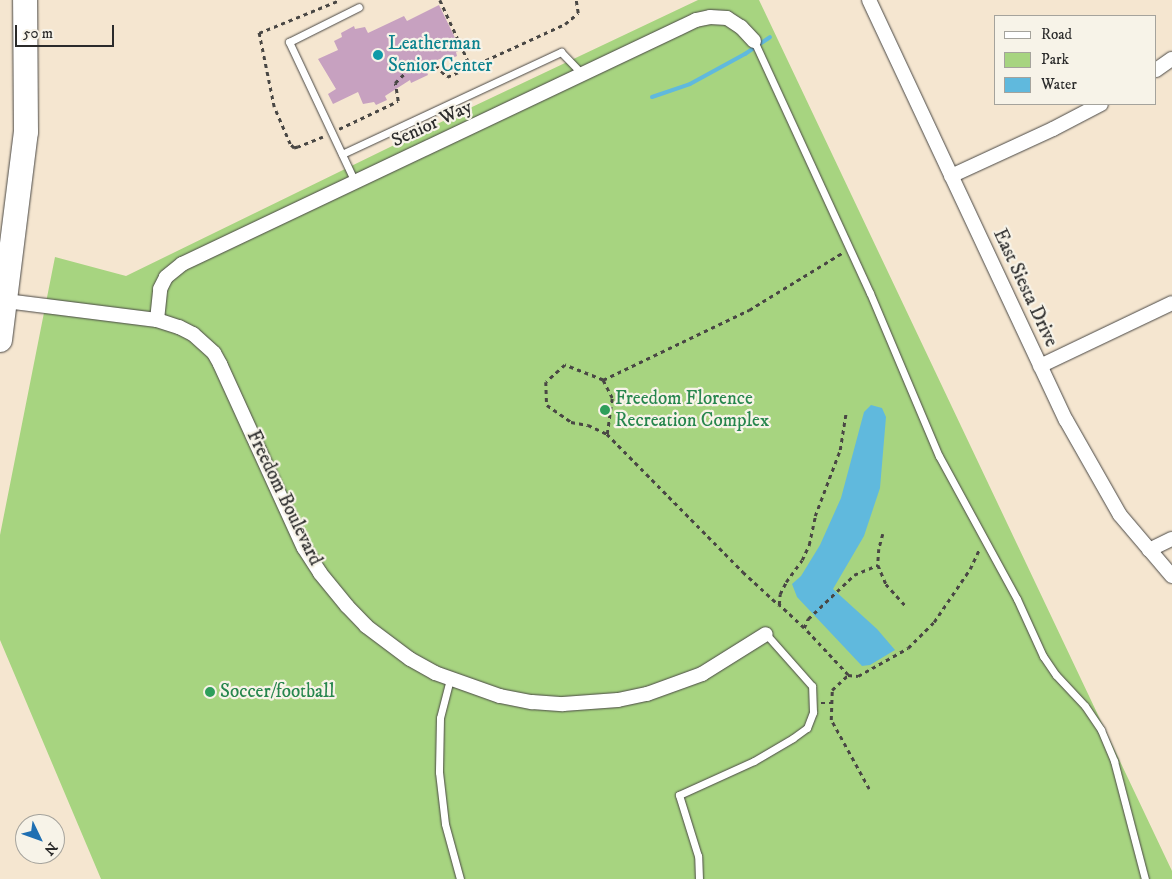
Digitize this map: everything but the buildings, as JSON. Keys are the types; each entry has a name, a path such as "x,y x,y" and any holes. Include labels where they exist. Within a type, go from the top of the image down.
{"highway":[{"path":"0,340 2,300 26,132 25,0"}],"street":[{"name":"East Siesta Drive","path":"869,0 1040,366 1110,500 1172,576"},
{"name":"Senior Way","path":"157,320 160,289 166,277 177,267 696,20 710,16 727,18 741,26 758,46"},
{"path":"1157,69 1172,60"},
{"path":"951,176 1053,129 1099,105"},
{"name":"Freedom Boulevard","path":"2,300 157,320 193,334 214,353 304,548 320,573 347,606 387,643 410,659 450,679 500,696 532,702 563,704 618,700 656,691 702,674 766,634"},
{"path":"1040,366 1172,303"},
{"path":"1149,550 1172,538"}],"lane":[{"path":"355,182 289,42 359,7"},
{"path":"758,46 850,249 940,456 1017,599 1042,656 1056,675 1085,706 1101,730 1114,761 1144,879"},
{"path":"342,154 561,52 582,74"},
{"path":"699,879 698,856 679,795 754,761 793,738 807,728 813,712 812,686 766,634"},
{"path":"450,679 440,718 439,772 445,824 460,879"}],"path":[{"path":"340,0 259,33 274,107 290,144 294,148 298,147 398,100 396,83 406,72"},
{"path":"440,0 470,66"},
{"path":"423,64 436,65 447,77 565,24 578,13 576,0"},
{"path":"603,380 749,310 850,249"},
{"path":"607,434 612,398 603,380 566,366 546,382 547,405 571,422 588,425 607,434 743,572 804,628 848,675 858,676 908,648 934,622 970,569 984,537"},
{"path":"779,605 780,594 802,560 809,544 815,516 840,450 846,411"},
{"path":"883,534 879,548 878,565 886,584 905,605"},
{"path":"804,628 808,619 854,575 878,565"},
{"path":"848,675 832,690 831,720 869,789"}],"green space":[{"path":"698,0 759,0 1172,871 1172,879 101,879 0,640 0,535 55,257 126,276 472,107"}],"water":[{"path":"871,405 882,408 886,417 880,488 864,536 833,589 877,629 895,650 870,665 862,666 797,597 792,584 801,576 820,545 841,498 864,412"}],"waterway":[{"path":"652,97 690,84 745,54 770,37"}],"place":[{"name":"Leatherman Senior Center","path":"378,55"},
{"name":"Freedom Florence Recreation Complex","path":"605,410"},
{"name":"Soccer/football","path":"210,692"}]}
